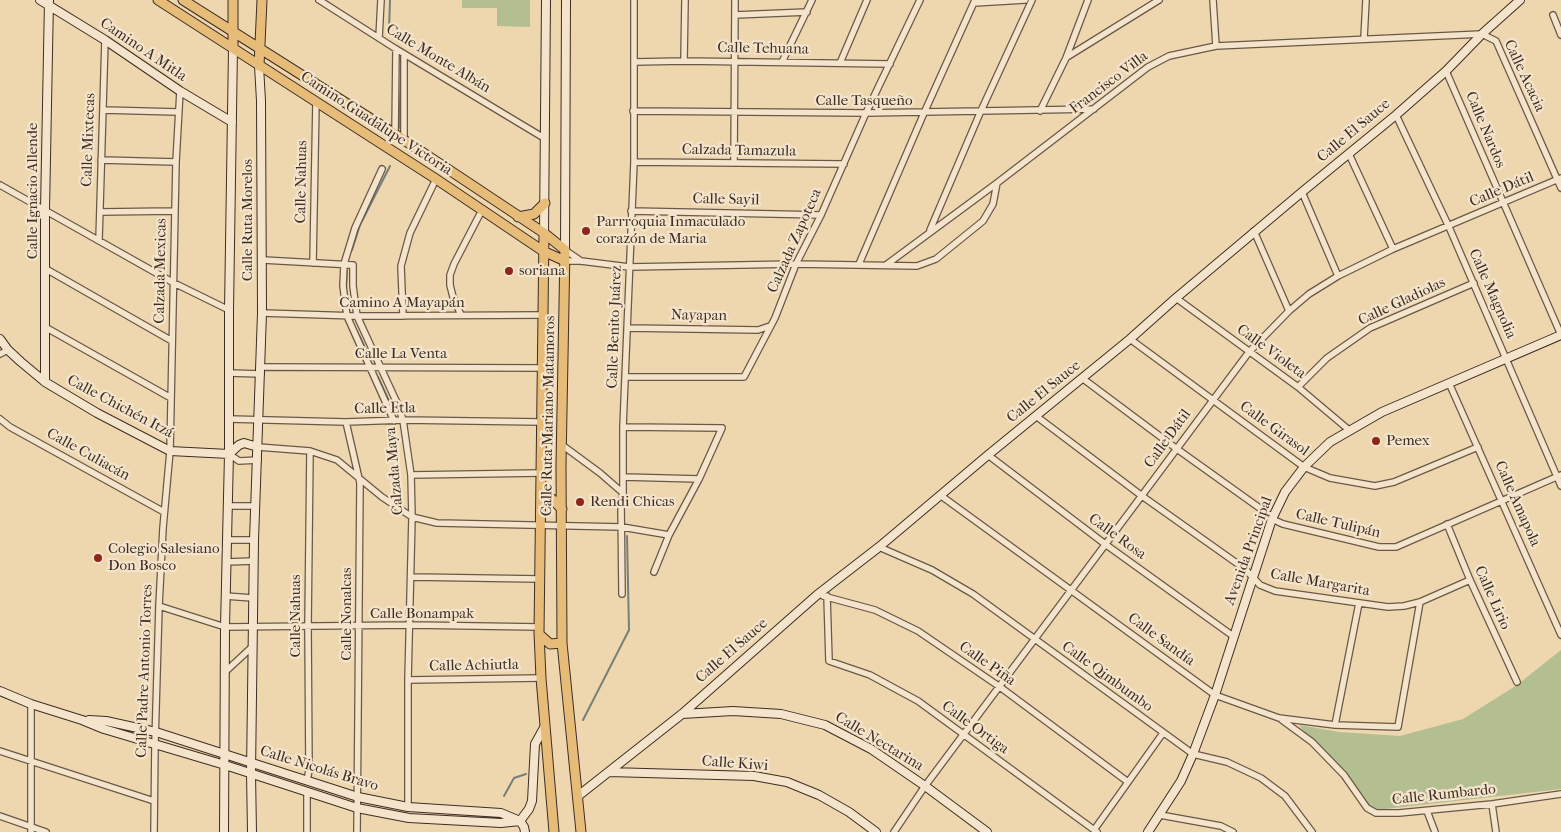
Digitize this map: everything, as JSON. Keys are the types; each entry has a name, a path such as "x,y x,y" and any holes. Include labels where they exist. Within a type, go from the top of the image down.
{"main road":[{"name":"Camino Guadalupe Victoria","path":"158,0 436,179 542,251 565,261"},
{"name":"Camino Guadalupe Victoria","path":"182,0 395,134 544,233 565,250"},
{"path":"233,0 233,48"},
{"path":"259,66 262,0"},
{"path":"518,217 534,214 545,203"},
{"name":"Calle Ruta Mariano Matamoros","path":"544,233 542,251 539,630 541,678 554,832"},
{"name":"Calle Ruta Mariano Matamoros","path":"565,250 561,525 562,643 581,832"},
{"path":"541,498 552,499 562,509"},
{"path":"539,630 550,644 562,643"}],"street":[{"name":"Camino A Mitla","path":"40,0 49,3 180,91 232,122"},
{"name":"Calle Monte Albán","path":"319,0 404,54 544,138"},
{"path":"378,38 381,0"},
{"name":"Calle Ruta Mariano Matamoros","path":"544,233 546,0"},
{"name":"Calle Ruta Mariano Matamoros","path":"565,250 566,0"},
{"name":"Calle Benito Juárez","path":"622,594 620,503 623,493 623,427 634,162 634,0"},
{"path":"684,60 685,0"},
{"path":"734,163 735,0"},
{"path":"782,62 812,0"},
{"path":"840,63 867,0"},
{"name":"Calzada Zapoteca","path":"625,377 744,377 776,318 796,264 821,215 866,113 920,0"},
{"path":"859,264 975,1 1025,0"},
{"path":"929,232 980,113 1032,0"},
{"path":"1040,111 1066,58 1088,0"},
{"path":"1066,58 1159,0"},
{"path":"1213,0 1216,46"},
{"path":"1364,38 1366,0"},
{"name":"Calle El Sauce","path":"578,796 682,714 817,595 879,547 1130,339 1254,232 1396,115 1446,71 1482,34 1520,0"},
{"name":"Calle Ignacio Allende","path":"45,382 49,3"},
{"path":"735,14 807,12"},
{"path":"1552,15 1561,35"},
{"name":"Francisco Villa","path":"886,265 1148,68 1169,56 1216,46 1482,34"},
{"name":"Calle Acacia","path":"1482,34 1496,41 1559,179 1561,188"},
{"name":"Calle Mixtecas","path":"99,240 105,40"},
{"name":"Calle Ruta Morelos","path":"224,832 224,672 229,454 233,48"},
{"path":"395,134 396,49"},
{"path":"404,54 404,140"},
{"name":"Calle Tehuana","path":"634,62 684,60 890,64"},
{"name":"Calle Ruta Morelos","path":"252,832 254,540 262,313 259,66"},
{"name":"Calle Nardos","path":"1446,71 1561,335"},
{"name":"Calzada Mexicas","path":"170,451 176,162 180,91"},
{"name":"Calle Nahuas","path":"313,263 316,102"},
{"path":"103,110 178,112"},
{"name":"Calle Tasqueño","path":"633,111 980,113 1094,110"},
{"name":"Calle Magnolia","path":"1396,115 1474,283 1559,476 1561,486"},
{"path":"1349,154 1393,249"},
{"path":"101,160 176,162"},
{"name":"Calzada Tamazula","path":"634,162 844,164"},
{"name":"Calzada Maya","path":"382,169 355,228 344,264 343,286 347,316 394,421"},
{"path":"402,316 401,266 410,233 436,179"},
{"name":"Calle Dátil","path":"894,832 925,786 1249,352 1288,311 1309,294 1338,276 1393,249 1559,179"},
{"path":"796,264 917,266 936,259 983,221 993,204 997,183"},
{"path":"0,185 174,283 229,310"},
{"path":"1302,192 1338,276"},
{"path":"461,316 453,297 450,275 482,210"},
{"path":"100,212 175,211"},
{"name":"Calle Sayil","path":"631,211 821,215"},
{"path":"1254,232 1288,311"},
{"name":"Camino Guadalupe Victoria","path":"565,250 581,262"},
{"path":"262,260 344,264"},
{"name":"Camino Guadalupe Victoria","path":"565,261 629,267 796,264"},
{"name":"Calzada Maya","path":"344,264 353,265 353,286 357,316 398,403 403,420 411,474 408,807"},
{"path":"46,269 172,341"},
{"name":"Calle Gladiolas","path":"1298,387 1327,358 1370,328 1474,283"},
{"name":"Calle Violeta","path":"1176,298 1298,387 1349,430"},
{"name":"Camino A Mayapán","path":"262,313 347,316 542,315"},
{"name":"Nayapan","path":"627,328 758,330 770,326"},
{"path":"45,327 171,398"},
{"name":"Avenida Principal","path":"1148,832 1181,781 1193,754 1215,695 1272,518 1285,492 1304,467 1330,442 1382,412 1561,335"},
{"name":"Calle Chichén Itzá","path":"0,339 8,350 45,382 97,413 170,451 229,454 239,445 244,444 258,447 310,451 337,460 382,498 412,517 437,522 622,527 669,535"},
{"name":"Calle Girasol","path":"1130,339 1304,467 1330,478 1375,486 1394,482 1478,446"},
{"path":"0,354 8,350"},
{"name":"Calle La Venta","path":"229,373 261,370 369,367 541,368"},
{"name":"Calle Tulipán","path":"1082,378 1272,518 1283,524 1378,547 1396,547 1559,476"},
{"name":"Calle Amapola","path":"1449,383 1561,635"},
{"name":"Calle Margarita","path":"1036,416 1142,496 1245,569 1260,584 1275,591 1388,608 1420,602 1470,580"},
{"name":"Calle Culiacán","path":"0,419 10,427 164,512"},
{"name":"Calle Etla","path":"229,419 346,422 403,420 541,422"},
{"name":"Calle Nonalcas","path":"346,422 359,479 360,627 357,832"},
{"path":"623,427 722,428 699,479 669,535 654,572"},
{"path":"562,445 623,493"},
{"name":"Calle Padre Antonio Torres","path":"154,832 159,606 164,512 170,451"},
{"name":"Calle Nahuas","path":"307,781 309,770 310,451"},
{"path":"229,454 239,461 258,460"},
{"name":"Calle Rosa","path":"988,455 1233,636"},
{"path":"411,474 541,473"},
{"path":"623,477 699,479"},
{"name":"Calle Sandía","path":"940,495 1215,695 1280,718 1335,725 1398,727 1420,602"},
{"path":"227,506 256,506"},
{"name":"Calle Lirio","path":"1447,524 1470,580 1517,682"},
{"path":"226,540 254,540"},
{"name":"Calle Qimbumbo","path":"879,547 932,570 973,594 1193,754 1227,762 1261,778 1285,796 1312,832"},
{"path":"226,562 254,562"},
{"path":"411,577 539,579"},
{"name":"Calle Piña","path":"817,595 876,610 918,631 1000,687 1128,782"},
{"path":"225,596 253,598"},
{"name":"Calle Ortiga","path":"827,596 829,661 870,674 918,701 1096,831"},
{"path":"1335,725 1359,604"},
{"name":"Calle Bonampak","path":"159,606 225,627 411,625 539,630"},
{"path":"224,672 252,647"},
{"name":"Calle Achiutla","path":"408,680 541,678"},
{"name":"Calle Nicolás Bravo","path":"0,691 31,704 104,729 155,743 357,808 408,818 501,823 520,821"},
{"path":"31,704 31,830"},
{"name":"Calle Nectarina","path":"682,714 733,711 781,714 825,725 870,749 988,832"},
{"name":"Calle Rumbardo","path":"1280,718 1304,734 1312,742 1344,776 1371,811 1399,814 1561,794"},
{"name":"Calle Nicolás Bravo","path":"82,720 106,721 156,732 358,797 408,807 502,813 520,821"},
{"path":"525,832 520,821 529,809 532,801 535,744 545,726"},
{"path":"1096,831 1163,733"},
{"path":"0,751 154,801"},
{"name":"Calle Kiwi","path":"609,772 754,776 787,782 819,795 849,812 876,832"},
{"path":"307,792 307,832"},
{"path":"1492,804 1496,832"},
{"path":"1427,811 1434,825 1435,832"},
{"path":"1160,815 1221,826 1233,832"},
{"path":"0,816 31,830 46,832"}],"green space":[{"path":"462,0 530,0 530,27 497,26 497,8 462,8"},
{"path":"1561,650 1561,789 1368,811 1299,725 1339,732 1400,736 1463,719 1517,685"}],"waterway":[{"path":"389,32 390,0"},
{"path":"399,128 401,77"},
{"path":"352,250 360,225 390,166"},
{"path":"346,290 347,270"},
{"path":"359,335 366,350"},
{"path":"378,377 389,401"},
{"path":"583,720 629,630 627,536"},
{"path":"504,796 514,778 526,774"}],"place":[{"name":"Parrroquia Inmaculado corazón de Maria","path":"586,231"},
{"name":"soriana","path":"509,271"},
{"name":"Pemex","path":"1376,441"},
{"name":"Rendi Chicas","path":"580,502"},
{"name":"Colegio Salesiano Don Bosco","path":"98,558"}]}
